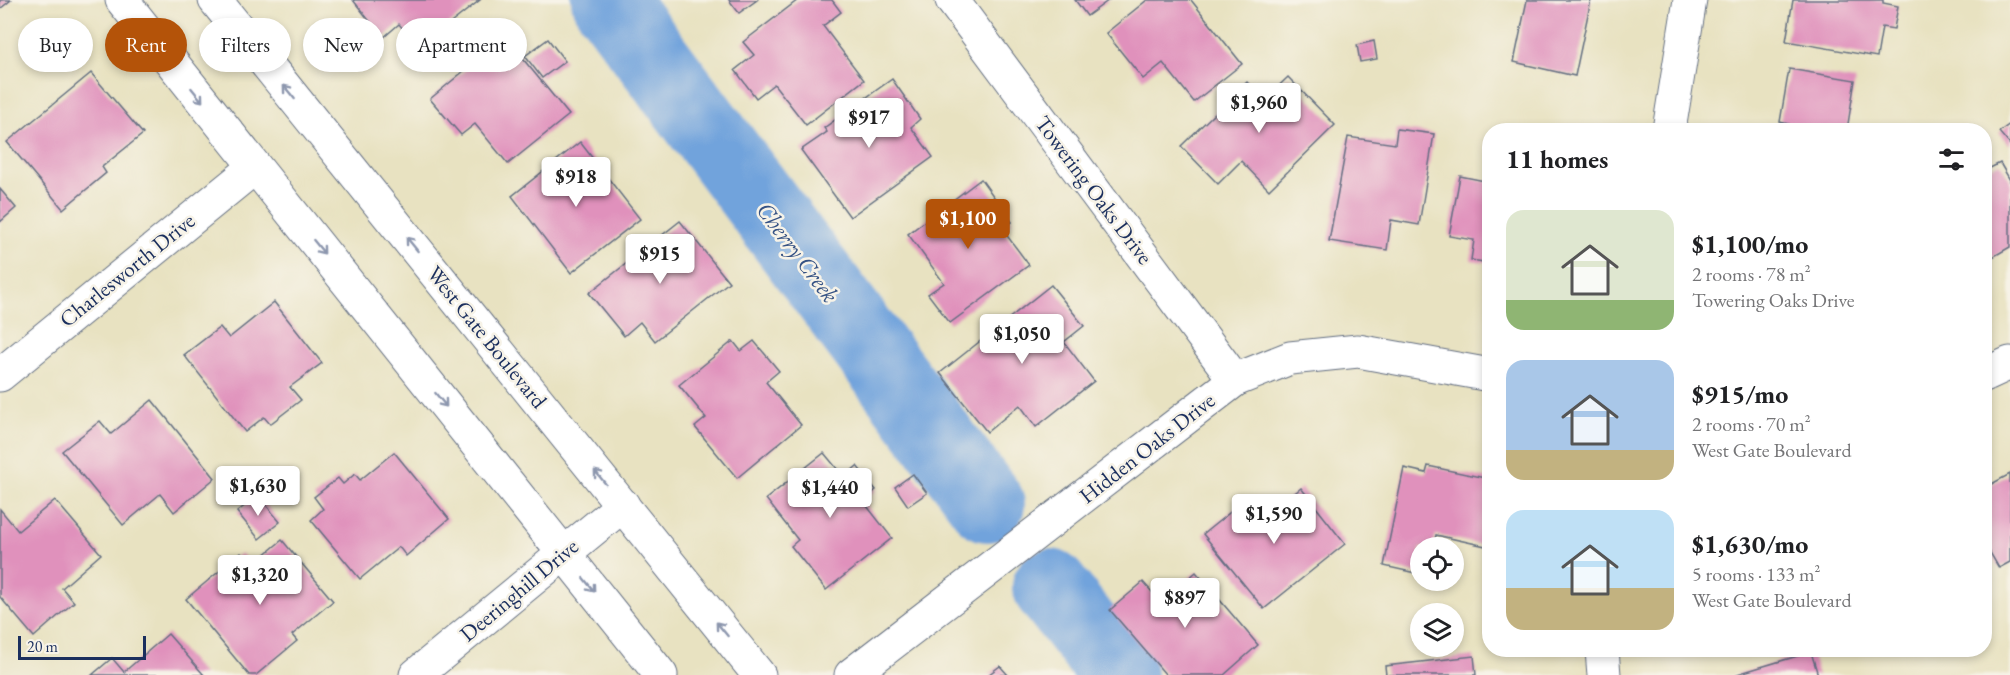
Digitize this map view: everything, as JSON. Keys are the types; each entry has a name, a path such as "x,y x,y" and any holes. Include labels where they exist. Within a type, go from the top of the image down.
{"street":[{"path":"122,0 662,675"},
{"name":"West Gate Boulevard","path":"215,0 759,675"},
{"name":"Towering Oaks Drive","path":"952,0 1235,380"},
{"path":"1670,123 1690,0"},
{"name":"Charlesworth Drive","path":"0,375 255,167"},
{"name":"Hidden Oaks Drive","path":"851,675 1235,380 1290,358 1358,351 1482,374"},
{"path":"1992,371 2010,363"},
{"name":"Deeringhill Drive","path":"416,675 622,505"},
{"path":"1603,657 1604,675"}],"building":[{"path":"0,0 11,0 0,9"},
{"path":"353,0 480,0 457,18 396,18 396,27 384,37 384,18 367,18"},
{"path":"729,0 757,0 739,13"},
{"path":"798,0 832,0 841,12 823,26 864,80 806,125 774,84 756,98 735,70 754,55 743,42"},
{"path":"1075,0 1109,0 1087,16"},
{"path":"1147,0 1191,0 1242,64 1194,102 1163,63 1143,79 1106,33"},
{"path":"1527,0 1591,0 1575,76 1514,62"},
{"path":"1793,0 1883,0 1883,3 1898,6 1894,29 1882,27 1877,57 1786,41"},
{"path":"548,39 565,61 542,78 527,59 527,55"},
{"path":"1374,41 1377,59 1360,62 1357,45"},
{"path":"527,64 569,115 508,164 475,124 461,135 430,99 463,72 527,72"},
{"path":"1789,69 1855,80 1848,123 1780,122"},
{"path":"91,73 143,134 102,167 106,173 63,209 7,142"},
{"path":"1288,77 1335,125 1269,190 1241,161 1218,184 1181,146 1247,82 1264,100"},
{"path":"892,79 920,119 911,127 933,157 850,217 801,150 827,132 824,128"},
{"path":"2010,124 2010,145 1999,132"},
{"path":"1397,129 1434,134 1419,225 1391,220 1387,250 1329,241 1348,137 1395,144"},
{"path":"580,142 640,219 571,273 512,196"},
{"path":"2000,163 2010,180 2010,247 1992,257 1992,167"},
{"path":"1460,176 1482,180 1482,262 1471,260 1474,240 1449,236"},
{"path":"981,179 1012,222 1002,229 1029,265 950,323 928,294 944,283 908,234"},
{"path":"0,189 16,208 0,222"},
{"path":"680,221 729,282 655,341 640,322 624,336 589,293"},
{"path":"1051,285 1084,326 1064,342 1094,381 1036,427 1020,405 987,432 940,373"},
{"path":"274,302 322,363 290,387 301,400 270,424 264,417 245,432 184,355 220,327 229,338"},
{"path":"733,341 741,351 754,341 779,371 766,382 801,425 737,478 695,427 706,418 679,385"},
{"path":"152,400 215,478 174,512 160,494 123,525 62,451 100,421 111,434"},
{"path":"394,452 449,519 406,556 399,547 360,579 311,520 323,509 314,497 338,478 343,484 355,474 360,480"},
{"path":"824,453 844,477 857,466 876,490 863,501 892,538 826,590 791,546 798,540 766,499"},
{"path":"1428,466 1482,477 1482,545 1464,541 1464,537 1436,535 1436,537 1410,537 1410,572 1384,566 1404,468 1426,473"},
{"path":"913,474 927,493 908,506 895,487"},
{"path":"2010,474 2010,562 1999,568 1992,556 1992,484"},
{"path":"1301,488 1345,544 1264,609 1203,534 1249,497 1265,517"},
{"path":"258,495 280,522 259,539 237,512"},
{"path":"55,500 101,554 62,588 74,602 34,637 0,597 0,509 18,531"},
{"path":"282,540 333,601 292,635 297,641 256,675 249,675 186,599 241,553 251,566"},
{"path":"1196,572 1258,645 1224,675 1166,675 1110,610 1143,582 1161,602"},
{"path":"168,634 204,675 92,675 112,658 124,672"},
{"path":"1474,656 1476,675 1386,675 1385,666"},
{"path":"1794,657 1813,657 1818,675 1737,675"},
{"path":"1000,666 1008,675 988,675"}],"waterway":[{"name":"Cherry Creek","path":"609,0 987,504"},
{"name":"Cherry Creek","path":"1050,587 1119,675"}]}
